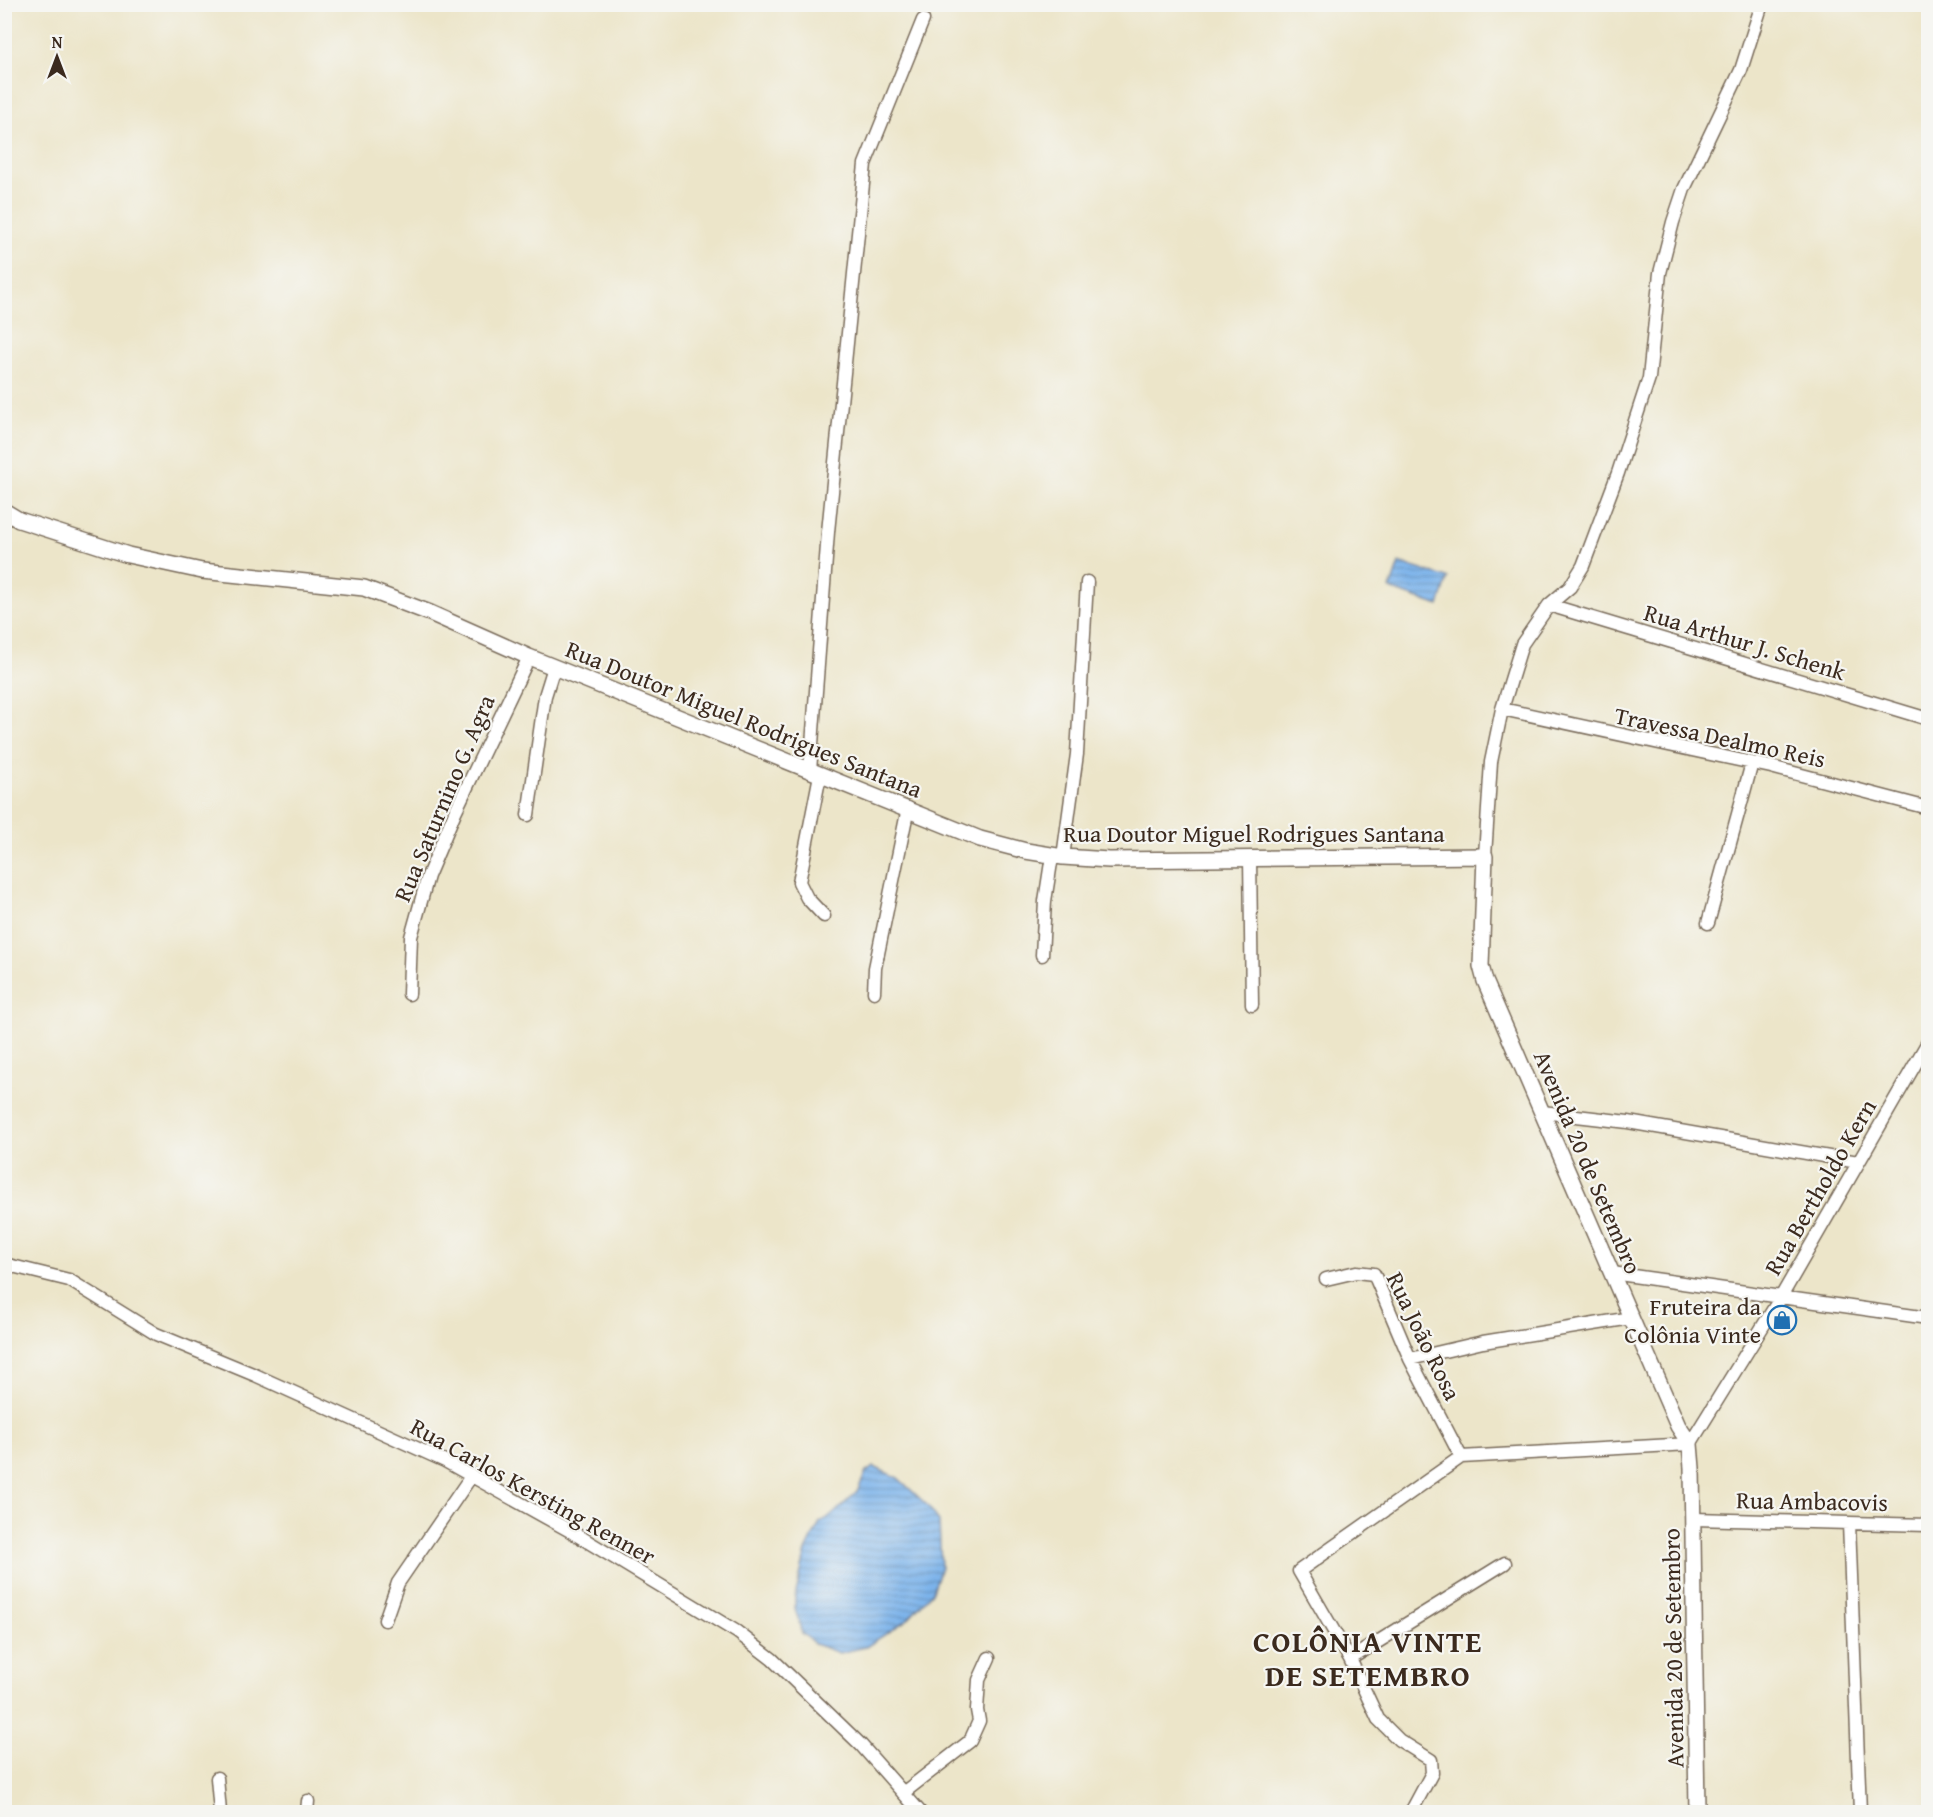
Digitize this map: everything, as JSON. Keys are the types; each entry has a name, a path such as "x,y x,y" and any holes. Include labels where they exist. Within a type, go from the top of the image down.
{"street":[{"name":"Avenida 20 de Setembro","path":"1697,1812 1694,1519 1690,1444 1678,1426 1481,966 1491,762 1502,709 1522,644 1549,605 1570,587 1583,566 1637,422 1649,378 1660,273 1673,222 1684,189 1741,70 1762,4"},
{"path":"824,916 807,898 799,882 815,773 828,532 865,164 923,20"},
{"name":"Rua Doutor Miguel Rodrigues Santana","path":"4,511 19,520 129,555 202,572 364,588 980,839 1058,856 1109,860 1485,856"},
{"path":"1042,954 1045,901 1058,856 1077,754 1087,582"},
{"name":"Rua Arthur J. Schenk","path":"1549,605 1929,719"},
{"name":"Rua Saturnino G. Agra","path":"409,994 411,937 428,876 455,812 529,657"},
{"path":"528,815 545,696 554,667"},
{"name":"Travessa Dealmo Reis","path":"1502,709 1752,764 1929,808"},
{"path":"1708,923 1752,764"},
{"path":"874,992 875,968 908,808"},
{"path":"1250,858 1252,1005"},
{"name":"Rua Bertholdo Kern","path":"1690,1444 1781,1297 1929,1042"},
{"path":"1542,1112 1628,1122 1858,1162"},
{"name":"Rua Carlos Kersting Renner","path":"4,1264 69,1280 156,1334 276,1384 472,1476 572,1532 737,1632 772,1659 820,1704 920,1812"},
{"name":"Rua João Rosa","path":"1326,1280 1356,1272 1367,1271 1374,1274 1410,1359 1461,1457"},
{"path":"1612,1273 1929,1318"},
{"path":"1410,1359 1483,1342 1632,1318"},
{"path":"1411,1812 1429,1777 1431,1760 1399,1740 1378,1719 1350,1659 1300,1577 1299,1571 1302,1567 1461,1457 1690,1444"},
{"path":"385,1620 398,1583 472,1476"},
{"name":"Rua Ambacovis","path":"1694,1519 1929,1525"},
{"path":"1849,1523 1860,1812"},
{"path":"1350,1659 1505,1563"},
{"path":"903,1793 970,1741 977,1731 979,1680 988,1658"},
{"path":"218,1778 220,1812"}],"water":[{"path":"1399,563 1448,578 1439,606 1390,589"},
{"path":"874,1467 898,1478 927,1505 939,1521 941,1567 933,1591 907,1620 866,1647 839,1653 815,1644 802,1633 795,1609 795,1597 806,1551 820,1522 831,1516 857,1492 866,1472"}],"place":[{"name":"Fruteira da Colônia Vinte","path":"1782,1320"}],"district":[{"name":"COLÔNIA VINTE DE SETEMBRO","path":"1368,1658"}]}
